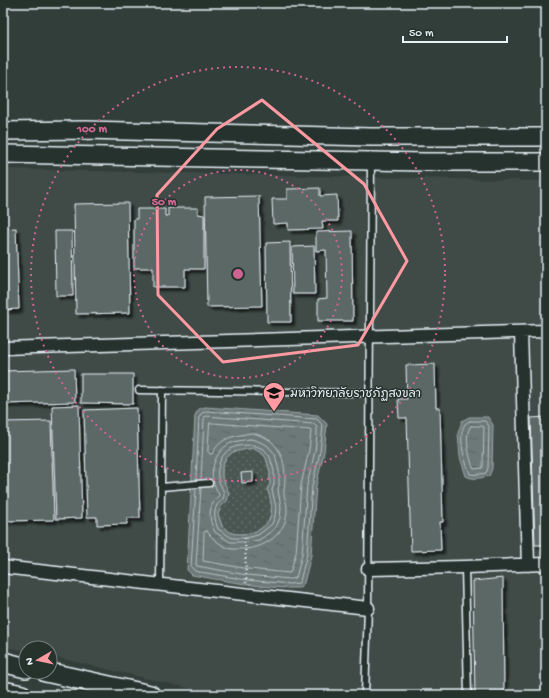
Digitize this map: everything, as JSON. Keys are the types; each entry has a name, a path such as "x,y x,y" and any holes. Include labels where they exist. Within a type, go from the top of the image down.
{"main road":[{"path":"3,131 85,130 371,137 546,137"},
{"path":"371,137 371,161"},
{"path":"3,154 371,161 546,162"},
{"path":"3,662 18,666"},
{"path":"58,675 150,695"},
{"path":"3,691 22,695"}],"street":[{"path":"3,348 546,331"},
{"path":"521,332 528,565"},
{"path":"368,569 546,564"},
{"path":"3,567 368,608"}],"lane":[{"path":"365,695 368,608 371,161"},
{"path":"139,390 369,393"},
{"path":"160,585 162,390"},
{"path":"161,487 209,483"},
{"path":"465,567 468,695"}],"path":[{"path":"245,534 246,584"}],"highlighted area":[{"path":"262,100 364,184 407,261 358,345 223,362 158,295 157,195 217,129"}],"shaded area":[{"name":"มหาวิทยาลัยราชภัฏสงขลา","path":"3,169 546,181 546,695 218,695 58,658 58,640 18,640 18,649 3,646"},
{"path":"252,448 262,453 266,458 270,472 270,484 267,489 271,503 270,516 264,526 258,530 246,534 234,534 222,526 218,514 221,507 227,501 229,494 222,477 222,467 226,458 233,452"}],"water":[{"path":"205,407 318,415 327,424 324,452 316,486 311,555 304,583 300,588 260,586 232,582 192,575 187,570 195,415 199,409","holes":["252,448 262,453 266,458 270,472 270,484 267,489 271,503 270,516 264,526 258,530 243,534 232,533 222,526 218,514 221,507 227,501 229,493 222,477 222,467 226,458 233,452"]},
{"path":"469,417 488,417 493,425 492,469 489,476 474,478 466,476 460,457 458,433 462,421"}],"building":[{"path":"320,188 320,196 337,195 338,221 322,221 323,229 288,230 288,223 273,224 272,199 287,199 287,189"},
{"path":"259,196 262,306 207,307 205,197"},
{"path":"128,203 130,313 76,314 74,204"},
{"path":"168,208 198,208 198,214 204,215 204,269 185,269 185,287 153,287 153,268 134,268 134,219 137,219 137,209 165,209 165,216 168,216"},
{"path":"16,228 19,309 3,310 3,229"},
{"path":"55,231 72,231 73,296 56,296"},
{"path":"352,231 353,321 318,321 318,299 327,298 326,250 316,251 316,232"},
{"path":"290,242 291,322 267,322 266,243"},
{"path":"314,246 315,294 293,294 292,247"},
{"path":"435,364 436,408 440,408 443,522 440,522 441,550 411,551 407,418 399,418 398,399 407,399 406,365"},
{"path":"74,369 75,402 3,404 3,371"},
{"path":"81,374 133,374 133,404 81,403"},
{"path":"79,405 82,518 56,519 52,406"},
{"path":"137,408 140,518 127,518 127,524 97,525 97,517 87,517 84,410"},
{"path":"546,417 546,545 535,545 531,418"},
{"path":"51,421 54,520 3,521 3,422"},
{"path":"253,472 253,482 242,483 241,473"},
{"path":"503,578 504,695 475,695 473,581"}],"place":[{"name":"มหาวิทยาลัยราชภัฏสงขลา","path":"274,412"}]}
